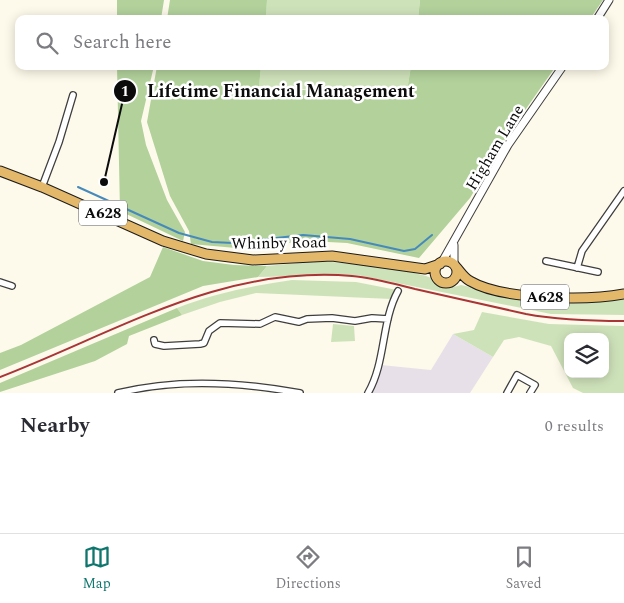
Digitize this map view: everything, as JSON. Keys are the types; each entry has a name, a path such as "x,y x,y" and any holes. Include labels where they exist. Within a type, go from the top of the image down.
{"highway":[{"name":"Whinby Road","path":"0,171 42,187 163,241 206,254 253,260 332,256 400,264 424,269 439,280 451,282 468,280 504,291 537,296 575,298 624,294"},
{"name":"Whinby Road","path":"424,269 448,262 455,266"},
{"path":"439,280 436,272 441,263"},
{"path":"455,266 468,280"},
{"path":"451,282 457,274 455,266"}],"street":[{"path":"600,15 609,0"},
{"name":"Higham Lane","path":"441,263 454,244 508,145 560,70"},
{"path":"42,187 59,142 73,96"},
{"path":"577,268 582,251 624,191"},
{"name":"Higham Lane","path":"454,244 455,266"},
{"path":"546,261 598,272"},
{"path":"0,282 12,286"},
{"path":"368,393 379,360 390,306 398,291"},
{"path":"154,340 155,344 164,346 200,344 204,343 210,331 220,323 260,324 275,317 299,322 307,319 332,318 355,321 372,318 388,319"},
{"path":"507,393 517,375 535,385 530,393"},
{"path":"118,393 155,386 188,384 246,385 300,393"}],"shaded area":[{"path":"453,334 493,357 470,393 368,393 381,365 431,370"}],"green space":[{"path":"117,0 164,0 162,15 117,15"},
{"path":"170,0 267,0 266,15 168,15"},
{"path":"267,0 420,0 418,15 266,15"},
{"path":"420,0 603,0 593,15 418,15"},
{"path":"117,70 153,70 141,121 146,145 167,200 185,232 183,241 120,211"},
{"path":"156,70 261,70 259,87 406,97 410,70 553,70 509,133 470,198 419,258 347,243 309,241 236,248 191,244 189,231 170,196 147,122"},
{"path":"261,70 410,70 406,97 259,86"},
{"path":"163,247 203,261 234,265 267,266 258,277 203,286 0,370 0,353 21,345 150,277"},
{"path":"318,261 399,270 431,278 448,287 461,285 542,300 582,302 624,299 624,315 551,314 357,275 258,277 267,266"},
{"path":"292,280 356,282 397,290 394,299 256,293 220,302 182,315 177,308 205,298"},
{"path":"177,308 182,315 129,336 127,344 95,361 0,392 0,383"},
{"path":"482,312 549,324 624,326 624,393 583,393 573,388 568,378 609,378 609,333 564,333 564,371 551,346 519,337 504,340 493,357 453,334 474,330"},
{"path":"333,324 354,326 355,341 331,342"}],"waterway":[{"path":"78,187 179,233 212,242 233,243 303,235 350,239 404,251 415,249 432,235"}],"railway":[{"path":"0,377 128,322 214,291 258,281 304,275 368,278 538,316 575,320 624,321"}],"place":[{"name":"Lifetime Financial Management","path":"104,182"}]}
